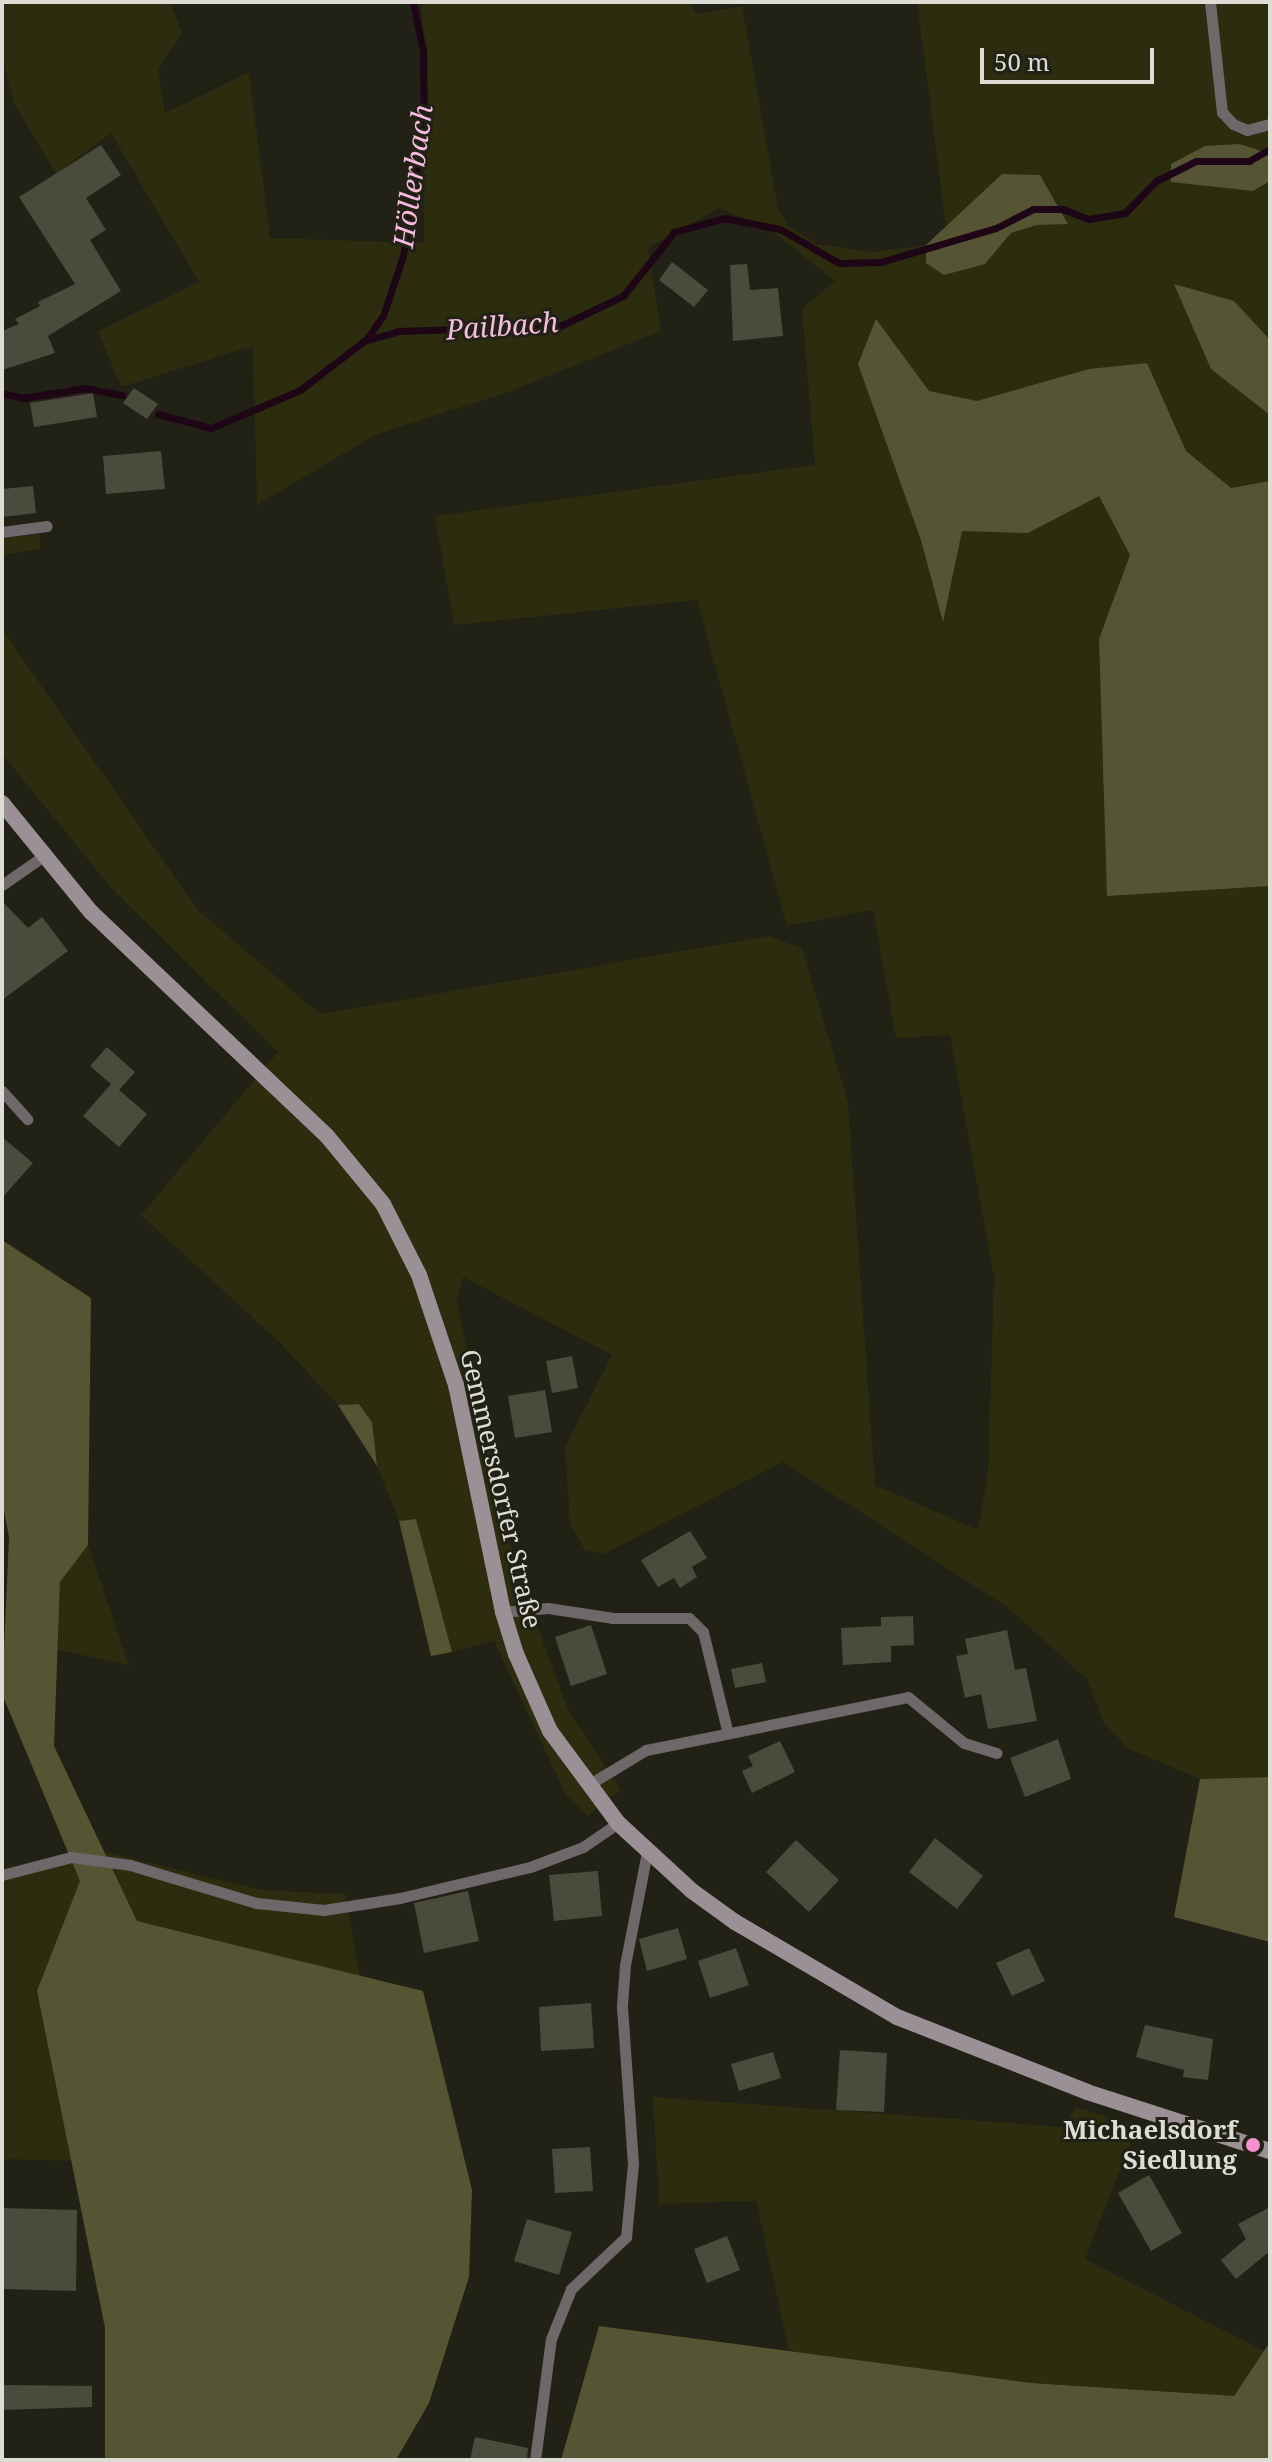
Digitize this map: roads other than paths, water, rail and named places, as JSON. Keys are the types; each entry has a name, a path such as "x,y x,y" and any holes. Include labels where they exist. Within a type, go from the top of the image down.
{"main road":[{"name":"Gemmersdorfer Straße","path":"2,803 42,857 91,912 327,1136 383,1204 419,1275 456,1385 503,1612 550,1731 618,1823 647,1852 735,1922 897,2017 1087,2092 1270,2151"}],"lane":[{"path":"1210,2 1222,112 1233,124 1247,130 1270,124"},
{"path":"2,532 47,526"},
{"path":"2,885 42,857"},
{"path":"2,1091 27,1119"},
{"path":"503,1612 548,1608 613,1618 689,1618 703,1632 727,1730"},
{"path":"588,1785 646,1750 727,1730 908,1697 964,1743 997,1753"},
{"path":"2,1875 71,1857 130,1865 257,1903 324,1910 400,1898 530,1867 583,1847 618,1823"},
{"path":"535,2460 551,2339 571,2289 626,2237 633,2164 622,2005 625,1965 647,1852"}],"waterway":[{"name":"Höllerbach","path":"366,340 383,316 403,256 424,124 423,51 413,2"},
{"name":"Pailbach","path":"158,414 211,428 300,390 364,341 398,331 560,326 623,296 674,232 724,218 780,229 839,263 881,262 996,228 1033,209 1063,209 1088,219 1125,213 1156,181 1196,161 1249,161 1270,149"},
{"name":"Pailbach","path":"2,393 23,398 85,388 122,395"}],"place":[{"name":"Michaelsdorf Siedlung","path":"1253,2145"}]}
